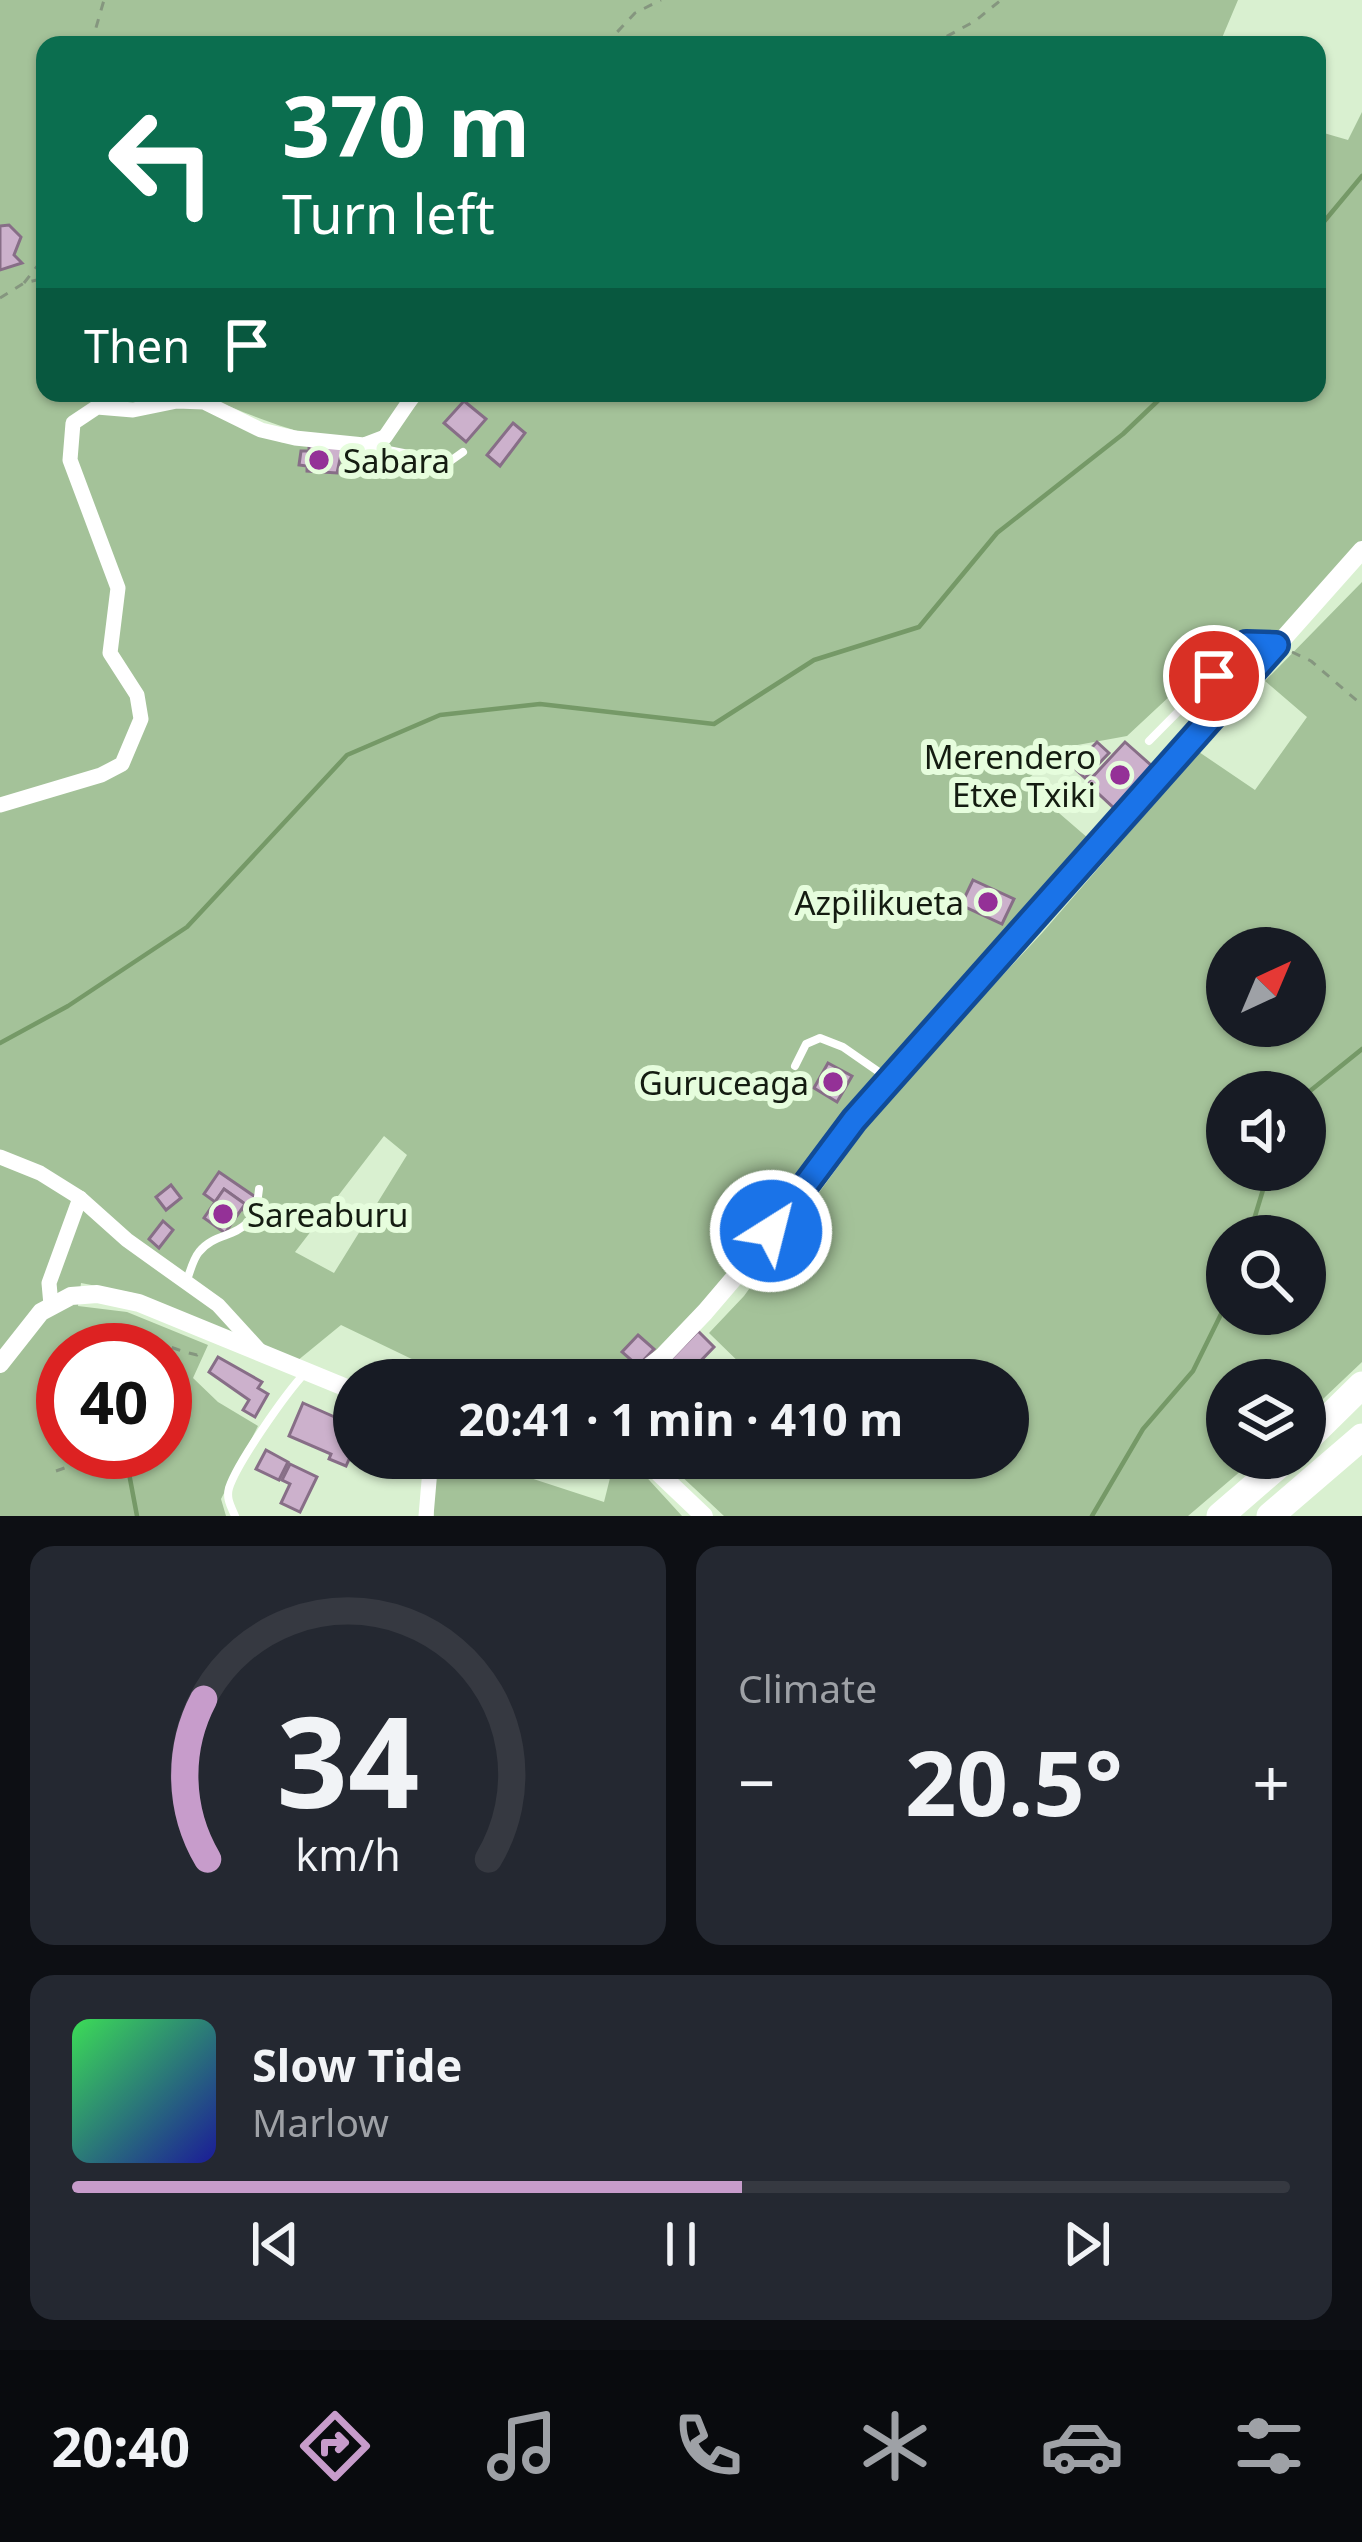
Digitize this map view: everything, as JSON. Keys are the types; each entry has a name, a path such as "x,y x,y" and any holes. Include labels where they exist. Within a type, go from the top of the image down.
{"highway":[{"path":"1326,1421 1362,1385"},
{"path":"1270,1516 1362,1437"},
{"path":"1220,1516 1263,1479"}],"street":[{"path":"0,805 101,776 122,764 140,718 137,695 110,652 118,589 70,460 73,424 97,407 133,410 172,402"},
{"path":"204,402 261,430 364,445 385,436 409,402"},
{"path":"659,1359 746,1264 820,1162 890,1080 1362,550"},
{"path":"0,1157 40,1173 80,1198 127,1240 218,1305 263,1354"},
{"path":"50,1305 49,1282 80,1198"},
{"path":"0,1364 33,1319 50,1305 71,1296 110,1296 333,1383"},
{"path":"426,1516 429,1479"},
{"path":"665,1479 704,1516"}],"lane":[{"path":"364,445 449,462 463,452"},
{"path":"1148,741 1246,644 1276,645"},
{"path":"795,1066 806,1044 820,1038 843,1047 890,1080"},
{"path":"186,1282 198,1252 244,1226 257,1205 259,1189"},
{"path":"235,1516 228,1499 234,1478 288,1390 306,1372"}],"path":[{"path":"94,36 104,0"},
{"path":"613,36 635,13 662,0"},
{"path":"948,36 1001,0"},
{"path":"24,283 36,268"},
{"path":"0,298 36,280"},
{"path":"1276,645 1311,662 1362,704"},
{"path":"192,1353 210,1343 214,1334"}],"green space":[{"path":"0,0 1238,0 1223,36 36,36 36,402 217,402 280,442 366,453 382,446 419,402 1326,402 1326,134 1348,140 1362,112 1362,550 1276,639 1230,640 1127,736 1072,746 1023,782 1096,845 870,1089 742,1264 648,1359 412,1359 341,1325 297,1361 133,1293 81,1283 78,1306 127,1312 154,1323 36,1323 36,1479 192,1479 192,1338 208,1345 193,1378 218,1402 258,1426 221,1499 226,1516 0,1516","holes":["384,1136 407,1155 334,1273 295,1252"]},
{"path":"219,402 404,402 383,428 357,441 293,430"},
{"path":"1362,582 1362,1362 1326,1396 1326,1359 1206,1359 1206,1479 1231,1479 1188,1516 724,1516 684,1479 1029,1479 1029,1359 736,1359 709,1333 744,1296 887,1099 1043,932 1199,752 1255,790 1307,717 1265,681"},
{"path":"434,1479 533,1479 604,1502 610,1479 648,1479 682,1516 434,1516"}],"building":[{"path":"9,225 21,237 14,255 22,263 0,270 0,226"},
{"path":"463,402 486,419 466,442 444,423"},
{"path":"513,423 525,433 500,466 487,455"},
{"name":"Sabara","path":"309,443 343,445 337,473 307,471 307,466 299,465 301,451 309,451"},
{"path":"1097,742 1109,753 1085,778 1073,767"},
{"name":"Merendero Etxe Txiki","path":"1125,742 1152,766 1114,808 1087,783"},
{"name":"Azpilikueta","path":"973,880 1014,899 1002,924 961,905"},
{"name":"Guruceaga","path":"828,1063 852,1076 837,1102 814,1088"},
{"path":"219,1172 257,1198 247,1213 242,1209 245,1204 224,1189 215,1202 204,1194"},
{"path":"171,1185 181,1198 166,1210 156,1197"},
{"name":"Sareaburu","path":"224,1189 245,1204 225,1233 204,1218"},
{"path":"163,1221 173,1230 159,1248 149,1239"},
{"path":"803,1228 821,1239 799,1272 781,1261"},
{"path":"698,1331 714,1347 702,1359 671,1359"},
{"path":"638,1335 654,1349 645,1359 630,1359 622,1352"},
{"path":"218,1357 262,1382 258,1388 268,1394 255,1417 243,1410 249,1400 209,1372"},
{"path":"303,1403 333,1416 333,1461 331,1454 289,1436"},
{"path":"266,1450 288,1462 279,1480 256,1469"},
{"path":"290,1464 317,1477 300,1512 281,1503 290,1484 282,1480"}],"waterway":[{"path":"1326,219 1362,176"},
{"path":"0,1043 68,1006 187,927 347,755 440,715 540,704 714,724 814,660 919,627 997,533 1157,402"},
{"path":"1326,1078 1362,1049"},
{"path":"1255,1215 1263,1191"},
{"path":"1092,1516 1143,1429 1193,1371 1211,1335"},
{"path":"130,1479 137,1516"}],"place":[{"name":"Sabara","path":"319,460"},
{"name":"Merendero Etxe Txiki","path":"1120,775"},
{"name":"Azpilikueta","path":"988,902"},
{"name":"Guruceaga","path":"833,1082"},
{"name":"Sareaburu","path":"223,1214"}],"route":[{"path":"771,1231 854,1120 1276,645 1246,644 1214,676"}]}
